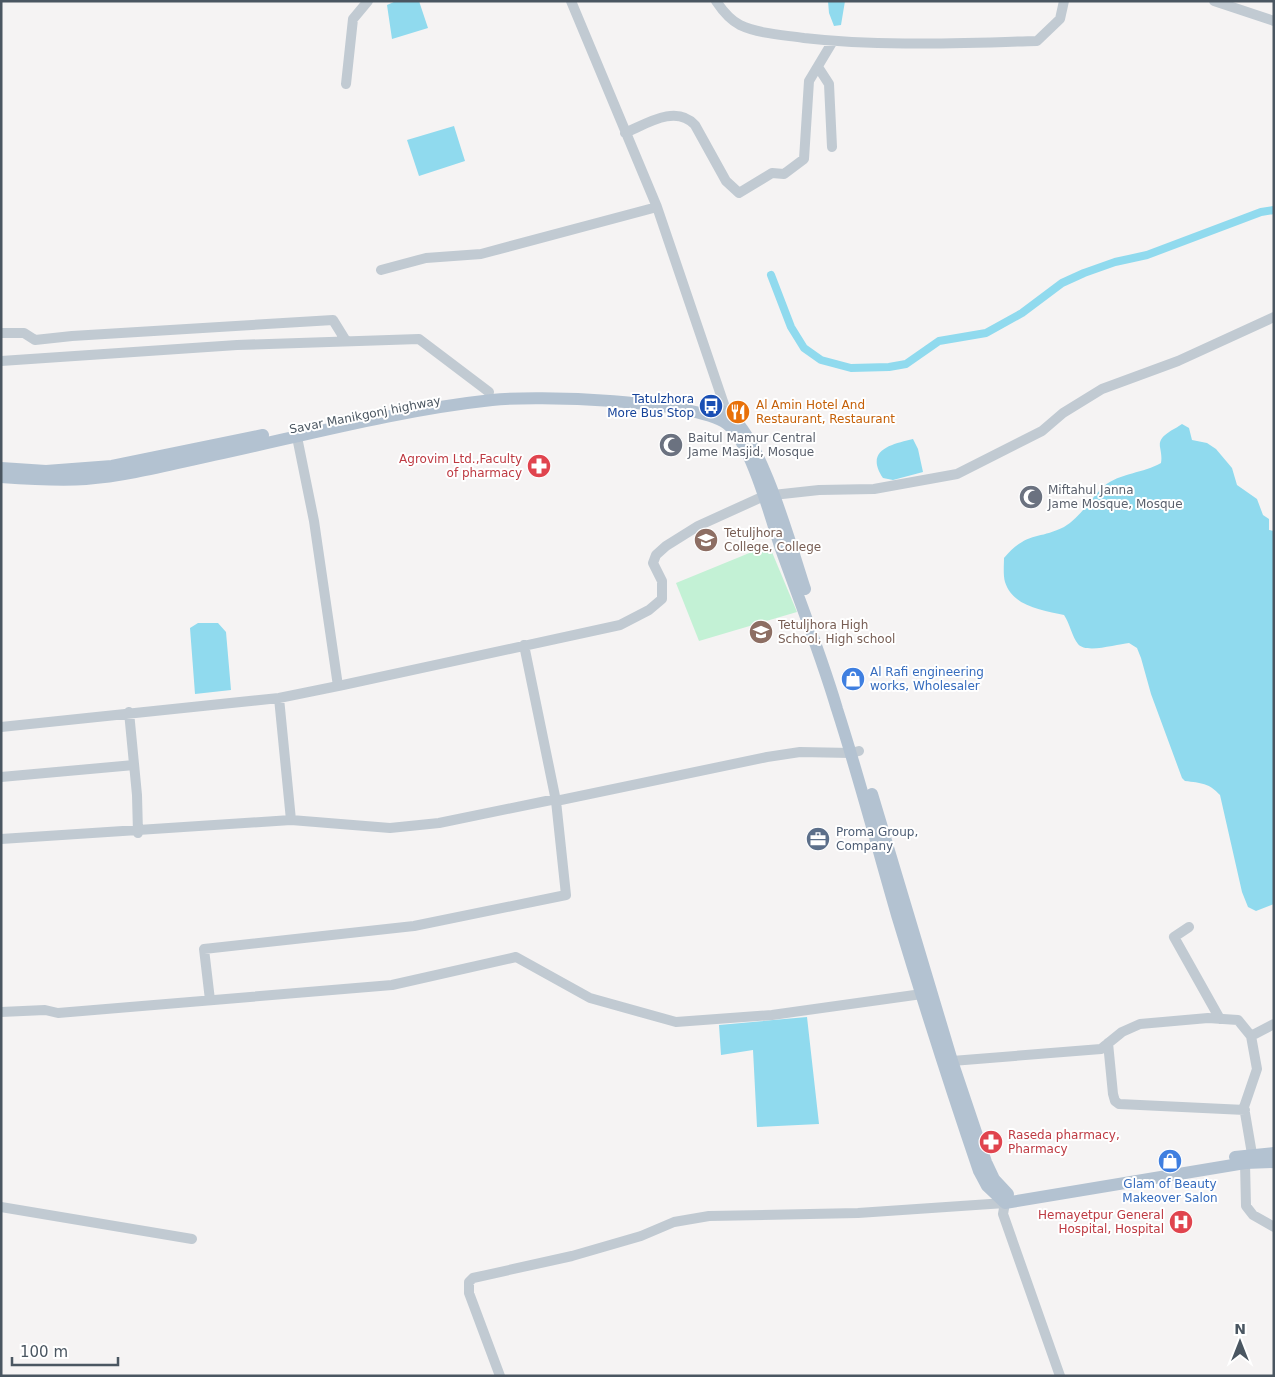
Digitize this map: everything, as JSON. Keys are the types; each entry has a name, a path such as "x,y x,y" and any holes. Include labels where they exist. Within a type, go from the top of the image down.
{"main road":[{"name":"Savar Manikgonj highway","path":"1,468 46,471 112,466 402,407 489,392 538,390 603,393 693,404 729,420"},
{"path":"1,477 52,480 89,479 448,406 494,399 531,397 597,400 663,407 729,420 746,434 768,495 855,752 928,993 986,1162 1001,1200"},
{"path":"928,993 936,1042 979,1171 987,1186 1001,1200"},
{"path":"1001,1200 1274,1153"},
{"path":"1249,1158 1274,1162"}],"street":[{"path":"346,84 353,19 368,1"},
{"path":"571,1 657,207 729,420"},
{"path":"716,1 723,12 740,25 776,35 833,41 932,44 1038,41 1060,19 1064,1"},
{"path":"1214,1 1274,21"},
{"path":"625,133 679,114 688,118 703,139 726,181 739,193 772,173 784,174 804,159 807,121 806,98 812,74 833,41"},
{"path":"818,67 829,84 832,147"},
{"path":"381,270 426,258 481,254 657,207"},
{"path":"1,727 129,712 279,698 442,665 524,645 620,625 649,610 662,599 662,581 653,563 656,555 698,526 768,495 819,490 874,489 957,474 1042,431 1064,413 1102,389 1178,361 1274,317"},
{"path":"1,334 24,333 35,340 72,336 333,320 346,341"},
{"path":"1,361 237,345 419,339 489,392"},
{"path":"296,437 314,521 338,686"},
{"path":"210,1000 204,948 414,926 566,895 556,799 524,645"},
{"path":"279,698 291,820"},
{"path":"129,712 138,832"},
{"path":"1,838 138,832 291,820 390,828 439,823 767,757 800,752 855,752"},
{"path":"1,777 134,765"},
{"path":"1190,927 1174,937 1220,1019"},
{"path":"1,1012 46,1010 58,1013 392,985 516,957 590,998 676,1022 772,1015 928,993"},
{"path":"952,1061 1101,1049 1122,1032 1140,1024 1208,1018 1238,1020 1251,1036 1257,1069 1245,1110 1249,1158 1246,1206 1253,1215 1274,1227"},
{"path":"1251,1036 1274,1024"},
{"path":"1108,1043 1113,1094 1115,1101 1119,1104 1245,1110"},
{"path":"500,1376 469,1293 469,1282 473,1278 572,1256 641,1236 674,1222 709,1216 858,1214 1001,1200 1003,1214 1060,1376"},
{"path":"1,1207 192,1239"}],"green space":[{"path":"769,545 797,612 699,641 676,583"}],"water":[{"path":"396,1 419,1 428,28 392,39 387,5"},
{"path":"828,1 845,1 841,25 834,26 829,13"},
{"path":"454,126 465,161 419,176 407,140"},
{"path":"1182,424 1189,428 1192,440 1207,443 1216,449 1232,468 1237,485 1257,499 1263,515 1269,519 1269,530 1274,531 1274,904 1256,911 1248,907 1242,892 1220,795 1208,786 1185,781 1182,778 1151,694 1137,648 1129,643 1102,648 1082,647 1076,641 1064,615 1038,609 1022,602 1009,590 1004,579 1004,558 1012,549 1026,540 1055,531 1070,523 1099,491 1110,482 1161,463 1161,439"},
{"path":"913,439 918,449 923,472 893,480 883,478 878,468 877,461 879,455 889,446"},
{"path":"198,623 218,623 226,632 231,690 195,694 190,628"},
{"path":"807,1017 819,1124 757,1127 753,1050 721,1055 719,1025"}],"waterway":[{"path":"771,275 791,327 804,348 821,360 851,368 889,367 906,364 939,341 986,333 1022,313 1062,283 1084,273 1115,262 1147,255 1261,212 1274,210"}],"place":[{"name":"Tatulzhora More Bus Stop","path":"711,406"},
{"name":"Al Amin Hotel And Restaurant, Restaurant","path":"738,412"},
{"name":"Baitul Mamur Central Jame Masjid, Mosque","path":"671,445"},
{"name":"Agrovim Ltd.,Faculty of pharmacy","path":"539,466"},
{"name":"Miftahul Janna Jame Mosque, Mosque","path":"1031,497"},
{"name":"Tetuljhora College, College","path":"706,540"},
{"name":"Tetuljhora High School, High school","path":"761,632"},
{"name":"Al Rafi engineering works, Wholesaler","path":"853,679"},
{"name":"Proma Group, Company","path":"818,839"},
{"name":"Raseda pharmacy, Pharmacy","path":"991,1142"},
{"name":"Glam of Beauty Makeover Salon","path":"1170,1161"},
{"name":"Hemayetpur General Hospital, Hospital","path":"1181,1222"}]}
